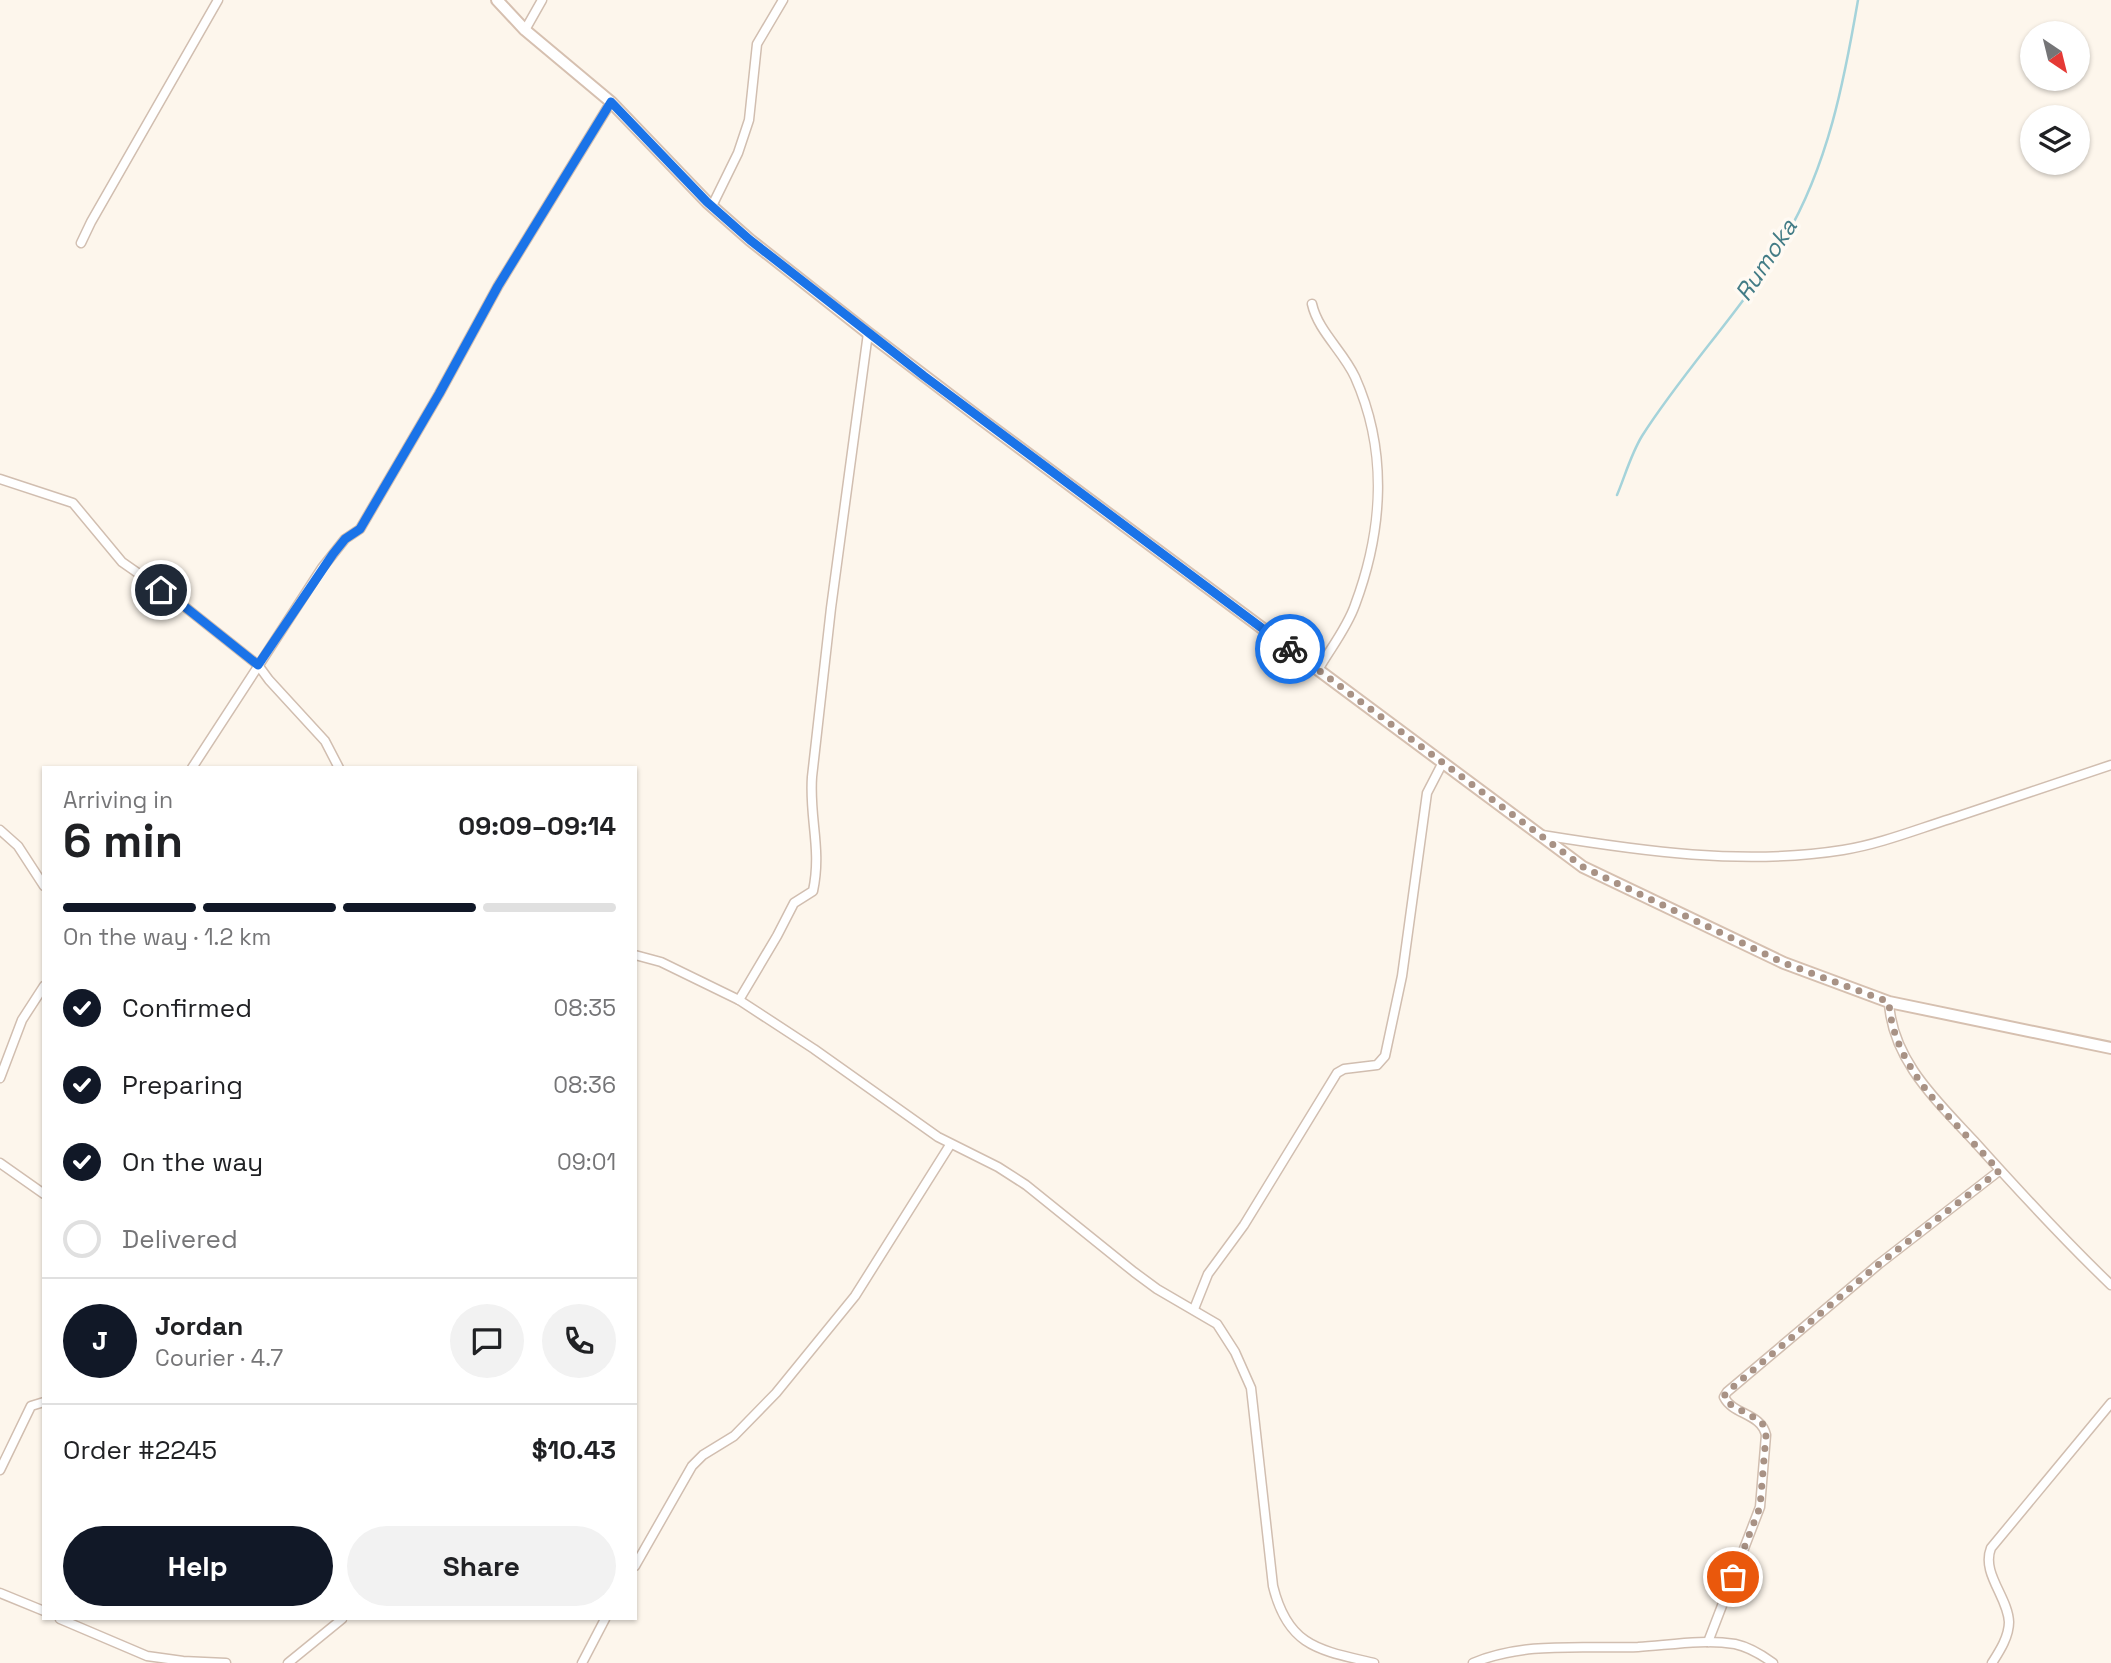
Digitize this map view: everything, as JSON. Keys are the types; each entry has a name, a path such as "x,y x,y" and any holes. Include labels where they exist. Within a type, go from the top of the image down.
{"main road":[{"path":"497,0 525,30 611,102 712,206 867,333 1583,867 1784,963 1889,1002 2111,1048"}],"street":[{"path":"81,243 90,222 218,0"},
{"path":"525,30 542,0"},
{"path":"712,206 738,153 749,120 757,44 783,0"},
{"path":"193,766 333,554 345,539 360,529 498,286 611,102"},
{"path":"1312,304 1318,320 1355,377 1370,415 1379,470 1379,491 1372,538 1356,602 1318,670"},
{"path":"739,1000 778,936 794,903 813,891 817,871 810,800 812,777 867,333"},
{"path":"0,479 73,503 122,562 175,599 258,665 325,741 338,766"},
{"path":"1194,1310 1208,1274 1244,1225 1337,1073 1344,1069 1377,1065 1385,1056 1402,976 1427,793 1442,764"},
{"path":"1536,834 1639,850 1739,857 1820,853 1845,850 1897,837 2111,765"},
{"path":"0,830 18,846 42,883"},
{"path":"637,956 661,962 739,1000 950,1145 998,1167 1026,1185 1134,1272 1222,1330 1251,1388 1273,1586 1277,1600 1289,1626 1297,1635 1319,1648 1374,1663"},
{"path":"0,1078 22,1020 42,989"},
{"path":"1889,1002 1890,1019 1896,1036 1920,1080 1999,1171 2111,1285"},
{"path":"637,1562 692,1466 703,1455 734,1436 776,1393 855,1296 950,1145"},
{"path":"0,1163 42,1193"},
{"path":"1708,1642 1760,1507 1763,1487 1765,1428 1762,1422 1728,1403 1724,1396 1879,1264 1999,1171"},
{"path":"0,1470 31,1406 42,1403"},
{"path":"1992,1663 2005,1639 2009,1620 1988,1563 1991,1548 2111,1403"},
{"path":"0,1593 42,1610"},
{"path":"62,1620 146,1656 226,1663"},
{"path":"288,1663 341,1620"},
{"path":"582,1663 604,1620"},
{"path":"1473,1663 1505,1651 1532,1648 1623,1647 1708,1642 1746,1647 1773,1663"}],"waterway":[{"name":"Rumoka","path":"1617,495 1642,436 1752,289 1800,210 1813,182 1832,122 1847,62 1858,0"}],"way so far":[{"path":"1290,649 1583,867 1784,963 1889,1002 1890,1019 1901,1049 1920,1080 1999,1171 1879,1264 1724,1396 1728,1403 1762,1422 1766,1435 1760,1507 1733,1577"}],"route":[{"path":"161,590 258,665 333,554 345,539 360,529 498,286 611,102 707,202 750,240 867,333 1290,649"}]}
